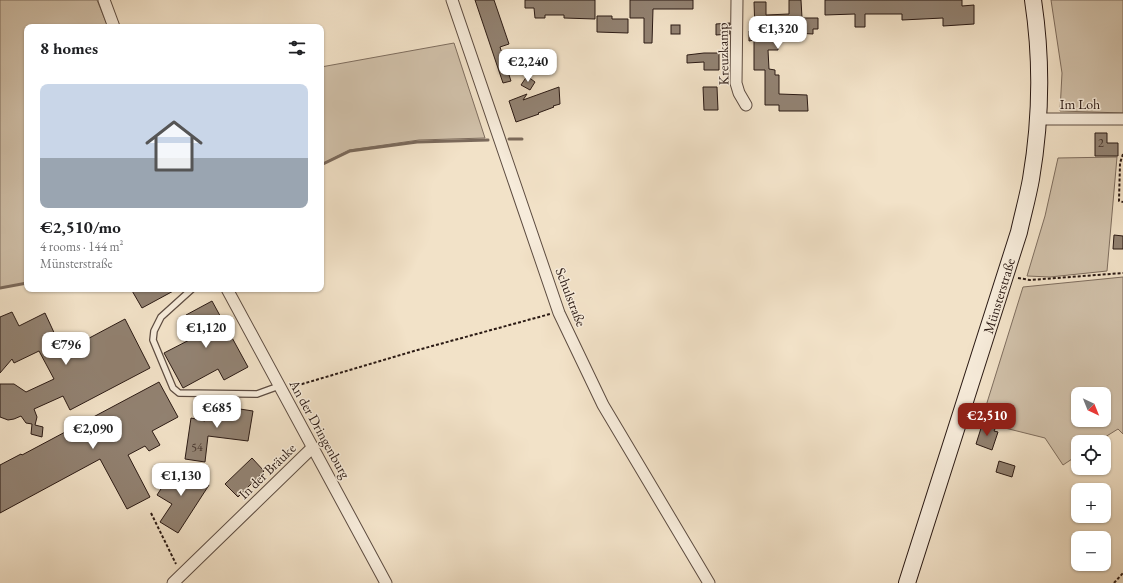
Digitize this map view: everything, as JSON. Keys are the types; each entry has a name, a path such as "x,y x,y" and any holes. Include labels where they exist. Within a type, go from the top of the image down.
{"main road":[{"name":"Münsterstraße","path":"907,583 1019,232 1031,178 1038,119 1039,67 1032,0"}],"street":[{"path":"104,0 113,24"},
{"name":"Schulstraße","path":"452,0 559,313 603,405 709,583"},
{"name":"Kreuzkamp","path":"738,0 736,83 739,94 746,105"},
{"name":"Im Loh","path":"1038,119 1123,119"},
{"name":"An der Dringenburg","path":"229,292 386,583"},
{"name":"In der Bräuke","path":"172,583 312,447"}],"lane":[{"path":"189,292 161,317 154,331 153,340 173,388 179,393 257,394 280,388"}],"path":[{"path":"1123,154 1120,163 1119,201 1123,202"},
{"path":"1005,275 1030,280 1123,273"},
{"path":"280,388 545,315 559,313"},
{"path":"150,513 181,574"},
{"path":"1114,583 1123,573"}],"shaded area":[{"path":"0,0 97,0 107,24 24,24 24,284 0,288"},
{"path":"1051,0 1123,0 1123,113 1060,111 1062,73"},
{"path":"454,43 485,138 419,140 349,150 324,162 324,66"},
{"path":"1117,157 1107,271 1050,277 1027,276 1045,216 1058,158"},
{"path":"1123,277 1123,434 1118,429 1108,435 1071,435 1071,460 1063,465 1045,438 981,422 1023,287"}],"building":[{"path":"475,0 494,0 509,44 500,47 511,81 503,83"},
{"path":"525,0 595,0 595,19 564,18 564,15 545,15 545,18 535,18 534,8 525,8"},
{"path":"630,0 693,0 693,9 653,9 652,43 644,43 644,18 630,18"},
{"path":"789,0 801,0 802,18 818,18 818,29 813,29 813,34 778,32 778,50 768,50 769,69 775,70 775,75 779,75 779,94 807,95 808,111 779,111 779,105 765,105 765,70 754,70 754,40 749,41 749,31 755,31 754,2 766,2 766,15 789,14"},
{"path":"825,0 962,0 962,6 974,5 974,24 943,26 943,18 902,20 902,14 865,14 865,27 855,27 855,14 825,15"},
{"path":"597,16 612,16 612,19 628,19 628,33 597,32"},
{"path":"730,23 730,34 716,35 716,24"},
{"path":"671,25 680,25 680,34 671,34"},
{"path":"719,53 719,70 704,70 704,62 687,63 687,55"},
{"path":"527,76 535,82 530,90 521,85"},
{"path":"559,87 560,104 538,113 539,114 516,122 509,101 527,94 523,100"},
{"path":"703,87 717,87 718,110 704,110"},
{"path":"1095,133 1107,133 1107,143 1118,143 1118,156 1095,156"},
{"path":"1114,235 1123,236 1123,249 1113,249"},
{"path":"133,292 171,292 142,308"},
{"path":"212,301 248,367 224,380 218,369 183,388 164,353 197,336 186,315"},
{"path":"12,312 19,326 45,313 63,352 125,319 150,368 70,410 63,396 34,409 37,417 35,425 43,427 42,437 31,434 32,424 26,423 21,416 8,420 0,417 0,384 14,384 26,392 54,379 39,351 14,363 12,359 0,373 0,317"},
{"path":"159,382 178,417 152,431 160,445 149,451 145,446 128,455 150,497 127,509 100,459 0,513 0,465 21,454 22,455"},
{"path":"207,404 253,411 248,441 208,436 205,462 185,459 191,418 205,421"},
{"path":"982,425 995,429 994,431 998,432 992,450 976,444"},
{"path":"252,458 264,471 238,497 225,484"},
{"path":"999,461 1015,466 1012,477 996,472"},
{"path":"176,466 209,485 178,533 160,522 172,504 157,495"}],"waterway":[{"path":"509,139 522,139"},
{"path":"324,164 350,151 417,142 488,140"},
{"path":"0,288 24,284"}]}
